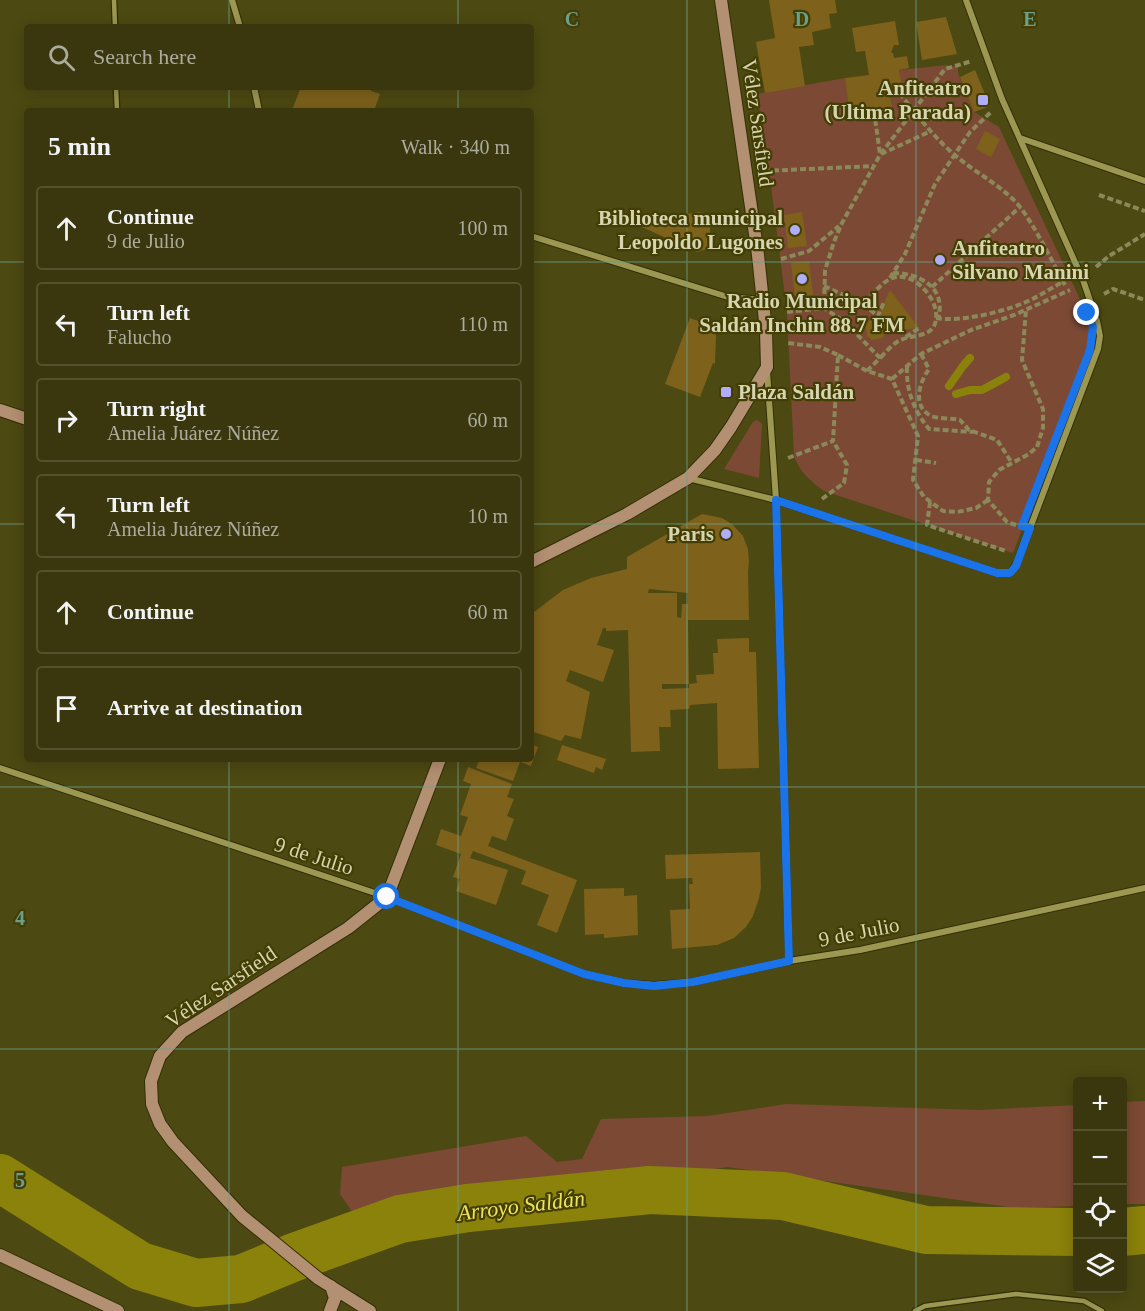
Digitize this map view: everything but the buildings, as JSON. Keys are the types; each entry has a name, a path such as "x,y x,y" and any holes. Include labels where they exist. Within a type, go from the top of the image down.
{"main road":[{"name":"Vélez Sarsfield","path":"722,0 763,300 768,352 767,367"},
{"path":"534,560 627,514 688,478 715,450 767,367"},
{"path":"0,410 24,418"},
{"path":"387,897 439,762"},
{"name":"Vélez Sarsfield","path":"370,1311 319,1279 242,1216 173,1142 160,1124 152,1104 151,1081 160,1056 182,1032 348,928 387,897"},
{"path":"0,1255 118,1311"},
{"path":"330,1311 335,1298 331,1286"}],"street":[{"path":"232,0 239,24"},
{"path":"688,478 776,500 997,573 1010,573 1016,566 1098,349 1100,336 1076,262 1002,99 966,0"},
{"path":"255,90 259,108"},
{"path":"1020,138 1145,181"},
{"path":"534,237 728,297 763,300"},
{"path":"767,367 776,500 789,961"},
{"name":"9 de Julio","path":"0,768 387,897 584,974 624,983 654,986 693,982 789,961 860,950 1145,888"}],"lane":[{"path":"114,0 114,24"},
{"path":"116,90 117,108"},
{"path":"915,1311 925,1305 1016,1294 1084,1301 1102,1311"}],"path":[{"path":"824,308 825,270 842,224 880,155 945,69 958,65"},
{"path":"894,86 955,156 998,186 1020,207 1041,240 1063,282 1022,304 975,316 937,319"},
{"path":"874,111 880,155"},
{"path":"992,111 996,119"},
{"path":"863,304 893,273 905,254 935,184 970,132 986,117"},
{"path":"880,155 932,131"},
{"path":"745,175 769,170 874,166"},
{"path":"1100,195 1145,211"},
{"path":"932,287 1020,207"},
{"path":"781,259 809,251 842,224"},
{"path":"1109,256 1145,234"},
{"path":"893,273 909,273 919,277 932,287 940,306 932,329 926,333 900,340"},
{"path":"889,279 905,276 919,283 930,298 937,319"},
{"path":"824,286 863,304 878,316 884,302"},
{"path":"1089,300 1113,290 1145,300"},
{"path":"892,379 921,354 971,330 1063,294"},
{"path":"787,312 824,308 845,322 880,358"},
{"path":"1026,310 1022,360 1045,415 1037,447 1029,454 999,470 989,482 988,500 1007,522 1030,528"},
{"path":"867,371 900,340 919,328"},
{"path":"789,344 820,347 867,371 892,379 918,436 913,480 930,502 944,511 957,512 975,508 988,500"},
{"path":"921,354 929,369 918,394 923,409 929,415 960,420 975,432"},
{"path":"808,510 844,483 847,465 833,441 838,355"},
{"path":"907,366 907,386 929,429 975,432 997,440 1012,463"},
{"path":"794,456 833,441"},
{"path":"916,460 936,463"},
{"path":"930,502 927,525 1013,553"}],"shaded area":[{"path":"948,65 949,67 958,65 958,73 974,112 999,127 1093,327 1090,350 1013,553 824,491 799,467 794,456 787,312 757,94 845,78 851,115 891,108 888,87 902,85 899,70"},
{"path":"757,420 762,424 759,478 724,469 753,422"},
{"path":"1145,1101 1145,1204 1127,1204 1127,1102"},
{"path":"786,1104 979,1110 1073,1105 1073,1206 1015,1208 727,1167 361,1225 340,1194 342,1167 526,1136 557,1162 582,1159 601,1119 708,1116"}],"waterway":[{"path":"949,386 970,358"},
{"path":"956,394 970,390 982,390 1006,377"},
{"name":"Arroyo Saldán","path":"0,1178 140,1266 196,1283 241,1279 400,1219 468,1208 650,1190 783,1196 926,1230 1073,1232"},
{"name":"Arroyo Saldán","path":"1127,1232 1145,1230"}],"place":[{"name":"Anfiteatro (Ultima Parada)","path":"983,100"},
{"name":"Biblioteca municipal Leopoldo Lugones","path":"795,230"},
{"name":"Anfiteatro Silvano Manini","path":"940,260"},
{"name":"Radio Municipal Saldán Inchin 88.7 FM","path":"802,279"},
{"name":"Plaza Saldán","path":"726,392"},
{"name":"Paris","path":"726,534"}],"route":[{"path":"387,897 584,974 624,983 654,986 693,982 789,961 776,500 997,573 1010,573 1016,566 1030,528 1022,526 1090,350 1093,327 1087,313"}]}
